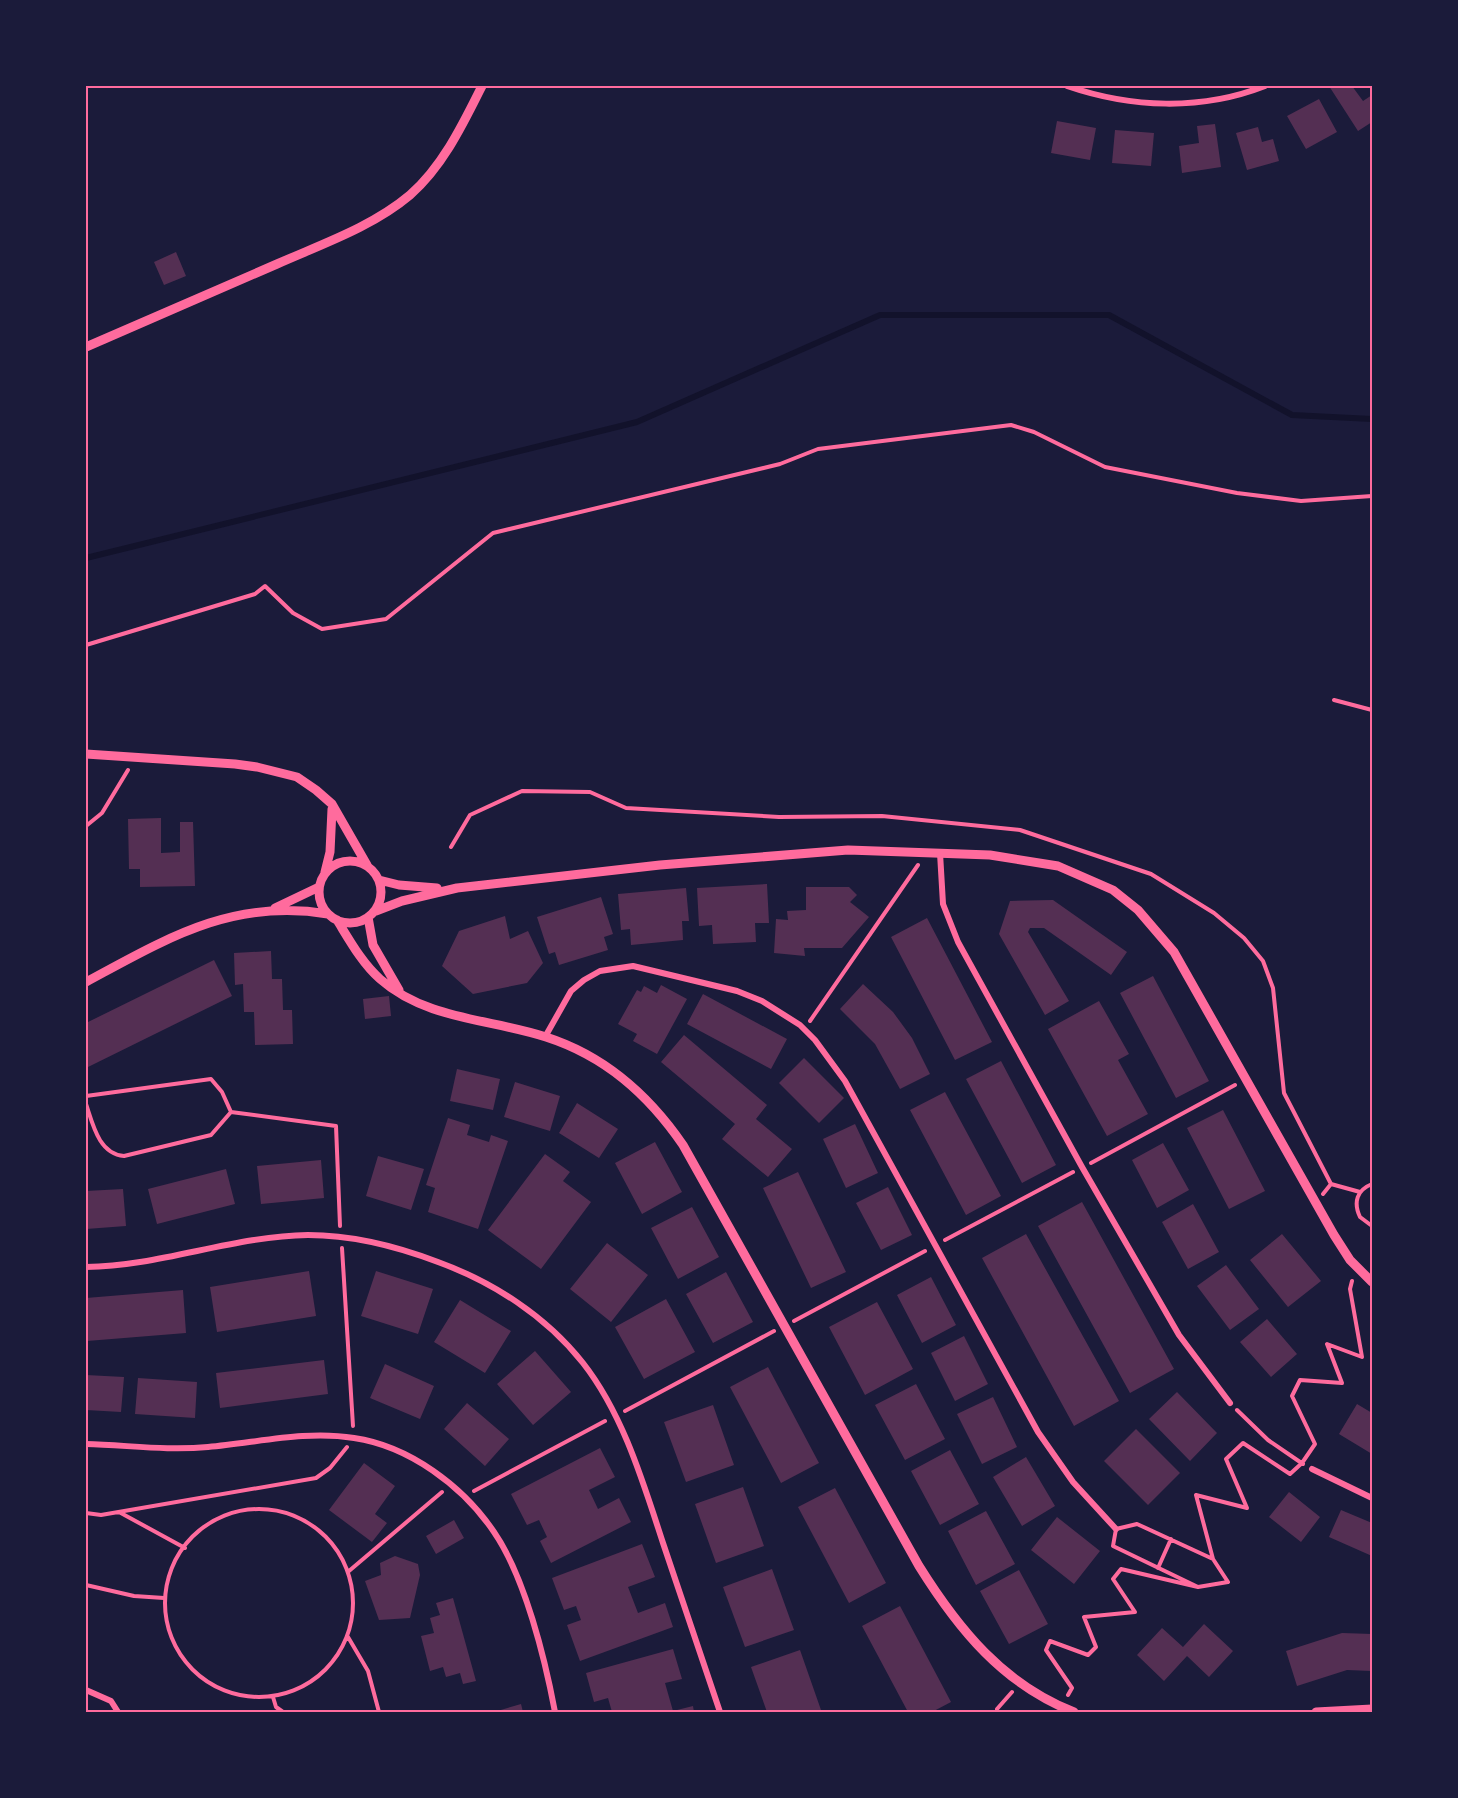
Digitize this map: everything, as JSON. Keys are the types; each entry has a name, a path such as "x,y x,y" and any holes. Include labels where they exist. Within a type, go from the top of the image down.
{"street":[{"path":"86,347 329,241 385,213 411,194 444,154 482,86"},
{"path":"1067,86 1129,102 1167,105 1249,92 1265,86"},
{"path":"86,754 257,766 297,777 332,804 367,865 379,880 381,897 372,914 373,945 400,992"},
{"path":"332,804 333,828 324,874 319,887 319,898 328,914 337,920 353,923 402,901 457,888"},
{"path":"379,880 426,889 457,888 660,865 848,850 926,852 1031,860 1087,876 1113,890 1138,910 1174,952 1315,1203 1356,1265 1372,1282"},
{"path":"940,853 943,904 948,921 1082,1167 1179,1335 1230,1403"},
{"path":"324,874 336,864 346,861 367,865"},
{"path":"273,909 319,887"},
{"path":"86,982 155,945 216,919 273,909 328,914"},
{"path":"337,920 357,952 380,979 400,992 451,1016 545,1036 601,1060 626,1080 668,1123 936,1594 974,1643 1018,1684 1074,1713"},
{"path":"545,1036 571,991 584,980 600,971 633,966 754,998 781,1012 804,1029 830,1057 845,1081 1038,1432 1072,1482 1116,1530"},
{"path":"86,1267 152,1261 283,1236 341,1237 375,1243 422,1256 454,1268 510,1297 541,1321 583,1362 615,1416 651,1505 720,1713"},
{"path":"86,1444 171,1449 209,1447 298,1436 353,1437 403,1453 426,1466 463,1497 494,1532 521,1588 555,1713"},
{"path":"1312,1469 1372,1498"},
{"path":"86,1690 111,1701 118,1713"},
{"path":"1316,1713 1372,1709"}],"path":[{"path":"86,645 255,594 265,585 292,613 322,629 386,619 493,533 780,464 818,449 1011,425 1034,432 1105,467 1237,493 1301,501 1372,496"},
{"path":"1334,700 1372,710"},
{"path":"86,826 102,813 136,757"},
{"path":"451,848 470,815 522,791 590,792 626,808 779,817 882,816 1020,830 1151,874 1214,913 1244,938 1263,961 1273,988 1284,1093 1331,1184 1360,1192"},
{"path":"804,1029 926,852"},
{"path":"86,1096 211,1079 222,1092 231,1112"},
{"path":"463,1497 1246,1079"},
{"path":"86,1104 100,1142 114,1155 124,1156 212,1135 231,1112"},
{"path":"86,1514 118,1512 316,1478 341,1457 353,1437 336,1126 231,1112"},
{"path":"1315,1203 1331,1184"},
{"path":"1372,1184 1360,1192 1356,1210 1365,1223 1372,1226"},
{"path":"1061,1707 1072,1688 1047,1650 1050,1641 1088,1655 1096,1647 1084,1617 1135,1612 1113,1579 1121,1569 1198,1587 1228,1582 1213,1558 1196,1495 1247,1508 1226,1459 1243,1443 1290,1473 1302,1463 1316,1444 1292,1396 1300,1380 1342,1383 1327,1344 1362,1357 1350,1289 1356,1265"},
{"path":"1230,1403 1269,1440 1312,1469"},
{"path":"349,1571 449,1485"},
{"path":"245,1510 269,1510 300,1518 330,1540 349,1571 354,1608 348,1637 333,1663 305,1686 273,1697 235,1694 213,1684 188,1665 170,1633 165,1598 173,1563 193,1536 217,1520 245,1510"},
{"path":"118,1512 184,1548"},
{"path":"1198,1587 1113,1546 1116,1530 1137,1524 1213,1558"},
{"path":"1158,1568 1171,1539"},
{"path":"86,1585 134,1596 165,1598"},
{"path":"348,1637 368,1671 379,1713"},
{"path":"998,1713 997,1709 1018,1684"},
{"path":"273,1697 276,1707 283,1713"}],"building":[{"path":"1329,86 1352,86 1363,101 1372,95 1372,122 1358,131"},
{"path":"1319,99 1337,132 1306,149 1287,116"},
{"path":"1057,121 1096,128 1090,160 1051,153"},
{"path":"1215,124 1221,167 1182,173 1179,146 1199,143 1197,126"},
{"path":"1258,127 1262,142 1273,139 1279,161 1247,170 1236,133"},
{"path":"1115,130 1154,133 1151,166 1112,163"},
{"path":"176,252 186,276 164,285 154,262"},
{"path":"161,818 161,853 180,852 180,822 193,822 195,886 140,887 140,869 129,869 128,819"},
{"path":"767,884 769,923 755,923 756,942 713,944 712,925 699,926 697,888"},
{"path":"806,887 849,887 857,895 850,902 869,917 842,948 804,948 805,956 774,953 776,919 788,920 787,911 806,910"},
{"path":"686,888 689,921 682,921 683,940 631,945 630,929 621,930 618,894"},
{"path":"601,897 613,934 604,937 608,950 559,965 555,952 549,954 537,917"},
{"path":"1053,900 1127,952 1111,975 1044,928 1030,928 1028,932 1069,1001 1045,1015 999,934 1010,901"},
{"path":"505,916 510,939 528,931 543,963 527,983 473,994 442,966 459,931"},
{"path":"927,918 992,1042 955,1060 891,937"},
{"path":"271,951 272,979 282,979 283,1010 292,1010 293,1044 255,1045 254,1012 244,1012 243,984 235,985 234,953"},
{"path":"214,960 232,996 86,1068 86,1023"},
{"path":"1153,976 1209,1081 1176,1098 1120,993"},
{"path":"863,984 893,1012 912,1038 930,1074 900,1089 875,1044 840,1009"},
{"path":"661,985 687,999 657,1054 633,1041 637,1034 618,1024 637,990 641,992 644,986 657,993"},
{"path":"703,994 787,1039 771,1069 687,1024"},
{"path":"389,996 391,1016 365,1019 363,999"},
{"path":"1099,1001 1129,1054 1118,1060 1148,1114 1107,1136 1048,1029"},
{"path":"684,1035 767,1105 756,1119 792,1149 768,1177 722,1139 735,1124 661,1062"},
{"path":"804,1058 844,1098 819,1123 779,1083"},
{"path":"1001,1061 1056,1165 1022,1183 966,1079"},
{"path":"457,1069 500,1079 493,1110 450,1101"},
{"path":"515,1082 560,1096 550,1131 504,1117"},
{"path":"945,1092 1001,1196 966,1215 910,1110"},
{"path":"577,1103 618,1129 599,1158 559,1133"},
{"path":"1223,1110 1265,1191 1229,1209 1187,1128"},
{"path":"448,1118 470,1125 467,1135 489,1142 491,1135 508,1141 478,1229 428,1212 435,1188 426,1185"},
{"path":"855,1124 878,1173 846,1188 823,1139"},
{"path":"655,1142 682,1192 642,1214 615,1163"},
{"path":"1163,1143 1189,1190 1157,1208 1132,1160"},
{"path":"545,1154 570,1172 563,1181 591,1202 541,1269 488,1230"},
{"path":"378,1156 424,1169 411,1210 366,1196"},
{"path":"321,1160 324,1198 261,1204 257,1166"},
{"path":"226,1169 235,1204 157,1224 148,1189"},
{"path":"798,1172 846,1272 811,1288 763,1188"},
{"path":"888,1187 912,1235 881,1250 856,1203"},
{"path":"123,1189 126,1226 86,1229 86,1191"},
{"path":"1082,1202 1174,1369 1130,1393 1038,1226"},
{"path":"1193,1204 1219,1252 1188,1269 1162,1222"},
{"path":"692,1207 719,1257 678,1279 651,1228"},
{"path":"1026,1234 1119,1401 1074,1426 982,1258"},
{"path":"1282,1234 1321,1281 1288,1307 1250,1260"},
{"path":"607,1243 648,1275 611,1322 570,1289"},
{"path":"1226,1265 1259,1309 1230,1330 1197,1286"},
{"path":"309,1271 316,1316 217,1332 210,1287"},
{"path":"376,1271 433,1289 418,1334 361,1316"},
{"path":"726,1272 753,1322 713,1343 686,1294"},
{"path":"931,1277 956,1325 922,1343 897,1295"},
{"path":"183,1290 186,1333 87,1341 86,1298"},
{"path":"666,1299 695,1352 644,1379 615,1327"},
{"path":"460,1300 511,1331 485,1373 434,1342"},
{"path":"877,1302 913,1369 865,1395 829,1327"},
{"path":"1267,1319 1297,1354 1271,1377 1240,1342"},
{"path":"964,1336 988,1384 955,1401 931,1353"},
{"path":"535,1351 571,1392 533,1425 497,1384"},
{"path":"324,1360 328,1394 220,1408 216,1373"},
{"path":"385,1364 434,1386 420,1419 370,1398"},
{"path":"768,1367 819,1463 781,1483 730,1387"},
{"path":"86,1375 124,1377 121,1412 86,1410"},
{"path":"138,1378 197,1382 195,1418 135,1414"},
{"path":"916,1384 945,1439 905,1460 875,1405"},
{"path":"1177,1392 1217,1433 1190,1461 1149,1419"},
{"path":"993,1397 1017,1447 982,1464 957,1414"},
{"path":"467,1403 509,1439 485,1466 444,1429"},
{"path":"1357,1404 1372,1413 1372,1454 1339,1434"},
{"path":"713,1405 734,1465 686,1482 664,1422"},
{"path":"1136,1429 1180,1473 1148,1505 1104,1461"},
{"path":"600,1448 615,1477 589,1490 598,1509 619,1498 631,1522 551,1563 540,1541 547,1537 539,1520 527,1525 511,1494"},
{"path":"950,1450 979,1504 940,1525 911,1471"},
{"path":"1026,1457 1055,1506 1022,1526 993,1477"},
{"path":"364,1463 395,1486 375,1514 387,1523 372,1542 329,1510"},
{"path":"743,1487 764,1546 716,1563 695,1504"},
{"path":"835,1488 886,1583 849,1603 798,1507"},
{"path":"1289,1492 1320,1517 1301,1542 1269,1517"},
{"path":"1341,1510 1372,1523 1372,1556 1329,1537"},
{"path":"986,1511 1015,1564 976,1585 948,1531"},
{"path":"1057,1517 1100,1551 1074,1584 1031,1550"},
{"path":"454,1520 464,1538 436,1554 426,1536"},
{"path":"642,1544 655,1577 628,1587 638,1613 665,1603 673,1627 580,1661 567,1625 581,1620 576,1606 564,1610 552,1578"},
{"path":"395,1556 418,1564 420,1575 410,1618 379,1620 365,1581 381,1575 380,1563"},
{"path":"772,1569 794,1630 745,1647 723,1587"},
{"path":"1019,1570 1048,1624 1009,1644 980,1591"},
{"path":"453,1598 476,1681 463,1684 460,1673 446,1677 443,1667 430,1671 421,1636 434,1633 430,1618 440,1615 436,1603"},
{"path":"900,1606 951,1702 932,1712 908,1712 862,1626"},
{"path":"1204,1624 1233,1651 1209,1677 1187,1656 1164,1681 1137,1655 1162,1628 1183,1647"},
{"path":"1342,1633 1372,1634 1372,1671 1347,1670 1297,1686 1286,1651"},
{"path":"673,1649 682,1679 665,1683 673,1711 693,1706 694,1712 612,1712 608,1698 594,1702 586,1673"},
{"path":"800,1650 821,1710 767,1712 751,1667"},
{"path":"521,1704 523,1712 494,1712"}],"waterway":[{"path":"86,558 637,422 880,315 1109,315 1292,415 1372,419"}]}
